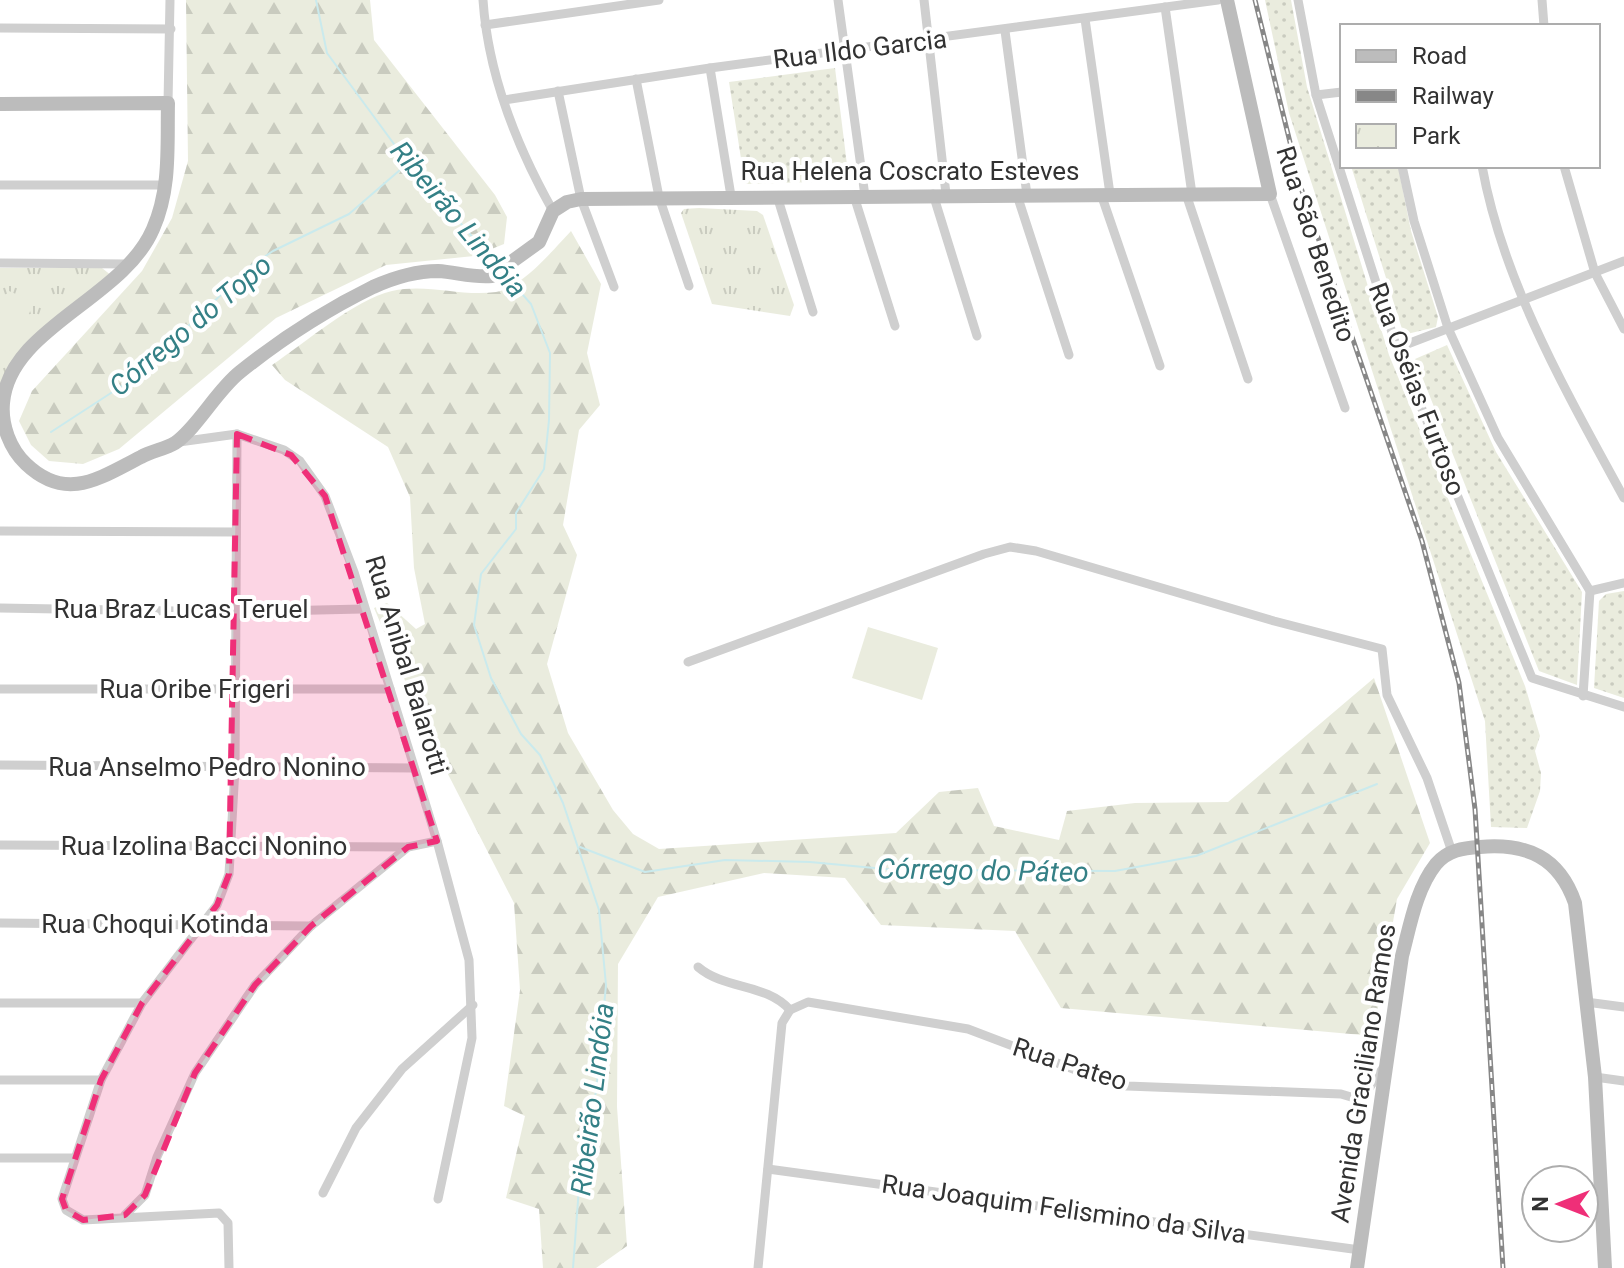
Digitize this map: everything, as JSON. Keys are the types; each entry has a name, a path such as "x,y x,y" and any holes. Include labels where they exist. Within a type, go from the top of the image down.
{"street":[{"path":"7,449 3,413 5,392 13,372 52,325 98,295 132,264 153,229 167,185 170,0"},
{"path":"175,443 237,374 274,346 371,288 411,274 439,271 476,277 492,276 539,242 553,211 524,160 504,100 485,25 483,0"},
{"path":"570,0 571,12"},
{"path":"485,25 659,0"},
{"path":"838,0 860,196 895,326"},
{"path":"924,0 940,194 977,336"},
{"name":"Rua Ildo Garcia","path":"504,100 710,68 1005,31 1218,0"},
{"name":"Rua São Benedito","path":"1227,0 1270,194 1345,408"},
{"name":"Rua Oséias Furtoso","path":"1298,0 1316,95 1397,348 1532,678 1624,707"},
{"path":"1542,0 1544,24"},
{"path":"1165,7 1189,194 1248,379"},
{"path":"1085,19 1106,194 1160,366"},
{"path":"0,28 171,29"},
{"path":"1005,31 1022,195 1069,355"},
{"path":"710,68 731,196"},
{"path":"636,79 659,197 689,286"},
{"path":"558,91 581,199 614,287"},
{"path":"1316,95 1340,92"},
{"path":"0,104 168,103"},
{"path":"1402,168 1414,221 1448,328 1498,438 1590,591 1583,696"},
{"path":"1482,168 1487,194 1524,300 1624,498"},
{"path":"1565,168 1595,273 1624,329"},
{"path":"0,185 167,185"},
{"name":"Rua Helena Coscrato Esteves","path":"553,211 581,199 659,197 1270,194"},
{"path":"777,196 813,312"},
{"path":"1397,348 1624,261"},
{"path":"0,263 132,264"},
{"path":"229,1268 228,1223 219,1213 125,1215 83,1220 66,1210 62,1199 101,1080 142,1003 204,924 225,884 233,847 237,434"},
{"name":"Rua Anibal Balarotti","path":"7,449 40,475 78,484 98,481 143,456 175,443 209,435 237,434 284,450 314,476 335,519 390,689 437,841 469,960 472,1038 438,1199"},
{"path":"0,531 235,532"},
{"path":"688,662 1010,547 1036,551 1274,621 1382,649 1387,695 1427,778 1452,852 1519,846 1538,853 1559,871 1575,903 1595,1077 1605,1268"},
{"path":"1590,591 1624,583"},
{"name":"Rua Braz Lucas Teruel","path":"0,608 235,612 362,609"},
{"name":"Rua Oribe Frigeri","path":"0,689 390,689"},
{"name":"Rua Anselmo Pedro Nonino","path":"0,765 414,768"},
{"name":"Rua Izolina Bacci Nonino","path":"0,845 408,847 437,841"},
{"path":"125,1215 145,1195 157,1157 195,1073 255,985 311,926 408,847"},
{"name":"Avenida Graciliano Ramos","path":"1357,1268 1402,956 1415,907 1430,872 1452,852"},
{"name":"Rua Choqui Kotinda","path":"0,923 311,926"},
{"path":"698,967 708,976 778,997 790,1010 782,1023 758,1268"},
{"name":"Rua Pateo","path":"790,1010 808,1002 968,1029 1102,1080 1127,1086 1341,1094 1361,1100 1384,1065"},
{"path":"1586,1002 1624,1007"},
{"path":"0,1003 142,1003"},
{"path":"323,1193 356,1128 393,1081 473,1005"},
{"path":"1595,1077 1624,1081"},
{"path":"0,1080 101,1080"},
{"path":"0,1158 73,1158"},
{"name":"Rua Joaquim Felismino da Silva","path":"768,1169 1360,1250"}],"highlighted area":[{"path":"237,434 291,455 325,496 437,841 408,847 311,926 255,985 195,1073 145,1195 125,1215 83,1220 66,1210 62,1199 101,1080 142,1003 217,905 229,874"}],"green space":[{"path":"186,0 370,0 374,40 495,195 507,217 504,244 474,256 386,265 276,318 119,449 83,464 49,461 31,445 19,421 32,391 142,271 172,218 188,161"},
{"path":"1265,0 1291,0 1307,87 1389,355 1525,686 1540,736 1535,751 1541,773 1540,791 1527,828 1491,827 1485,721 1289,113"},
{"path":"835,68 849,181 745,184 729,82"},
{"path":"1352,168 1398,168 1411,231 1438,317 1436,327 1407,334 1402,329"},
{"path":"684,209 757,211 763,215 794,305 790,316 712,304 681,213"},
{"path":"571,231 601,284 587,353 600,405 579,430 563,525 577,555 547,664 568,733 613,810 633,834 659,849 896,833 939,792 978,788 994,826 1059,840 1067,811 1135,803 1228,802 1374,678 1430,843 1397,899 1373,1036 1061,1008 1015,931 881,925 845,878 764,873 658,897 618,964 617,1107 627,1246 596,1268 543,1268 539,1209 506,1198 525,1116 504,1106 520,990 514,903 430,739 374,608 387,603 416,629 425,624 414,568 410,497 388,447 285,380 272,365 362,303 392,291 418,288 483,293 506,289 536,267"},
{"path":"0,268 102,268 112,276 64,311 0,392"},
{"path":"9,291 34,302 12,354 0,349 0,314"},
{"path":"1447,345 1496,452 1582,592 1577,685 1539,671 1415,359"},
{"path":"1624,591 1624,698 1594,688 1599,601 1606,594"},
{"path":"868,627 938,648 922,700 852,678"}],"waterway":[{"name":"Ribeirão Lindóia","path":"316,0 327,53 408,163 497,265"},
{"name":"Córrego do Topo","path":"51,432 134,378 252,265 273,251 349,214 408,163"},
{"name":"Ribeirão Lindóia","path":"506,276 531,304 550,353 549,420 544,469 516,513 516,529 481,574 474,625 491,678 521,734 540,755 563,803 599,910 606,985 596,1092 582,1147 573,1268"},
{"name":"Córrego do Páteo","path":"580,847 645,872 725,860 810,862 896,870 1115,871 1196,856 1377,784"}],"railway":[{"path":"1255,0 1302,191 1422,541 1459,683 1475,809 1503,1268"}]}
